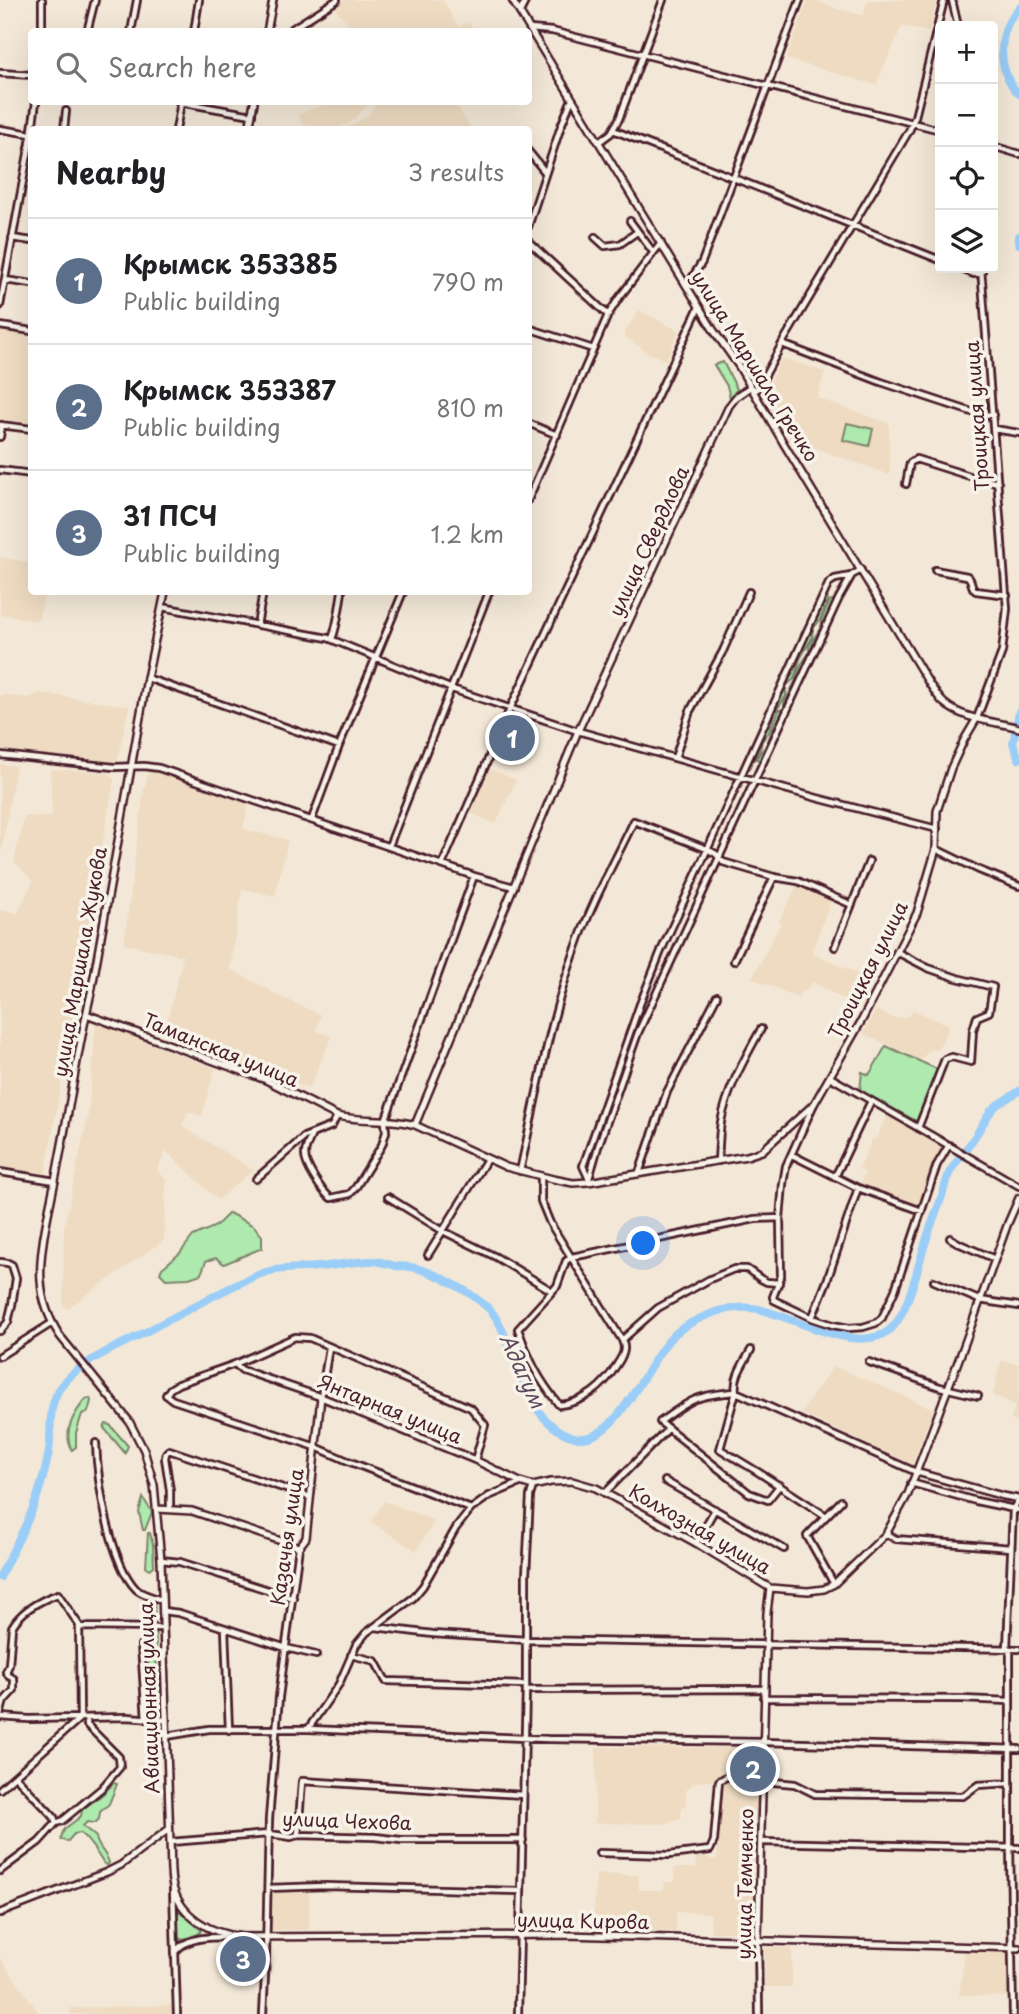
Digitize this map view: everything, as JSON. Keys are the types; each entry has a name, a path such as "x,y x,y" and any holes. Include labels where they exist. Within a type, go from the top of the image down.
{"main road":[{"path":"268,28 273,0"},
{"name":"улица Маршала Гречко","path":"512,0 529,28"},
{"name":"улица Маршала Гречко","path":"532,32 940,699 951,708 977,718 1019,728"},
{"path":"250,126 254,105"},
{"name":"улица Свердлова","path":"415,1125 578,731 729,406 750,387"},
{"name":"улица Маршала Жукова","path":"108,1394 52,1323 44,1304 40,1279 43,1246 164,595"},
{"name":"Троицкая улица","path":"814,1104 917,913 936,849 937,811 964,740 977,718"},
{"name":"Таманская улица","path":"86,1014 266,1080 337,1116 403,1121 487,1159 520,1171 573,1183 747,1156 762,1151 814,1104"},
{"path":"834,1584 886,1534 898,1514 1019,1198"},
{"name":"Авиационная улица","path":"108,1394 129,1420 144,1450 154,1485 161,1560 172,1882"},
{"name":"Казачья улица","path":"299,1547 306,1538 321,1396"},
{"name":"Янтарная улица","path":"321,1396 533,1486"},
{"name":"Колхозная улица","path":"533,1486 572,1481 605,1493 770,1588 808,1591 824,1589 834,1584"},
{"path":"157,1509 192,1511 299,1547"},
{"name":"улица Темченко","path":"758,1940 764,1698 770,1588"},
{"path":"0,1913 107,1872 121,1865 169,1829"},
{"name":"улица Кирова","path":"172,1882 180,1902 199,1923 220,1934 242,1937 520,1935 1015,1948"}],"street":[{"path":"42,28 43,0"},
{"path":"88,28 94,0"},
{"path":"132,28 136,0"},
{"path":"195,28 199,0"},
{"path":"293,28 337,0"},
{"path":"520,12 526,0"},
{"path":"598,142 613,130 663,0"},
{"path":"687,286 702,261 800,0"},
{"name":"улица Свердлова","path":"750,387 756,390 759,387 913,122 944,0"},
{"path":"952,0 957,21"},
{"path":"532,29 552,31 935,129"},
{"path":"0,73 28,75"},
{"path":"532,215 561,126 573,99"},
{"path":"33,126 36,105"},
{"path":"177,126 180,105"},
{"path":"197,105 252,115"},
{"path":"64,126 66,111"},
{"path":"0,129 28,132"},
{"path":"613,130 935,258"},
{"path":"996,147 1019,154"},
{"path":"532,156 546,173"},
{"path":"0,306 28,159"},
{"path":"22,186 28,187"},
{"path":"630,221 653,252"},
{"path":"595,237 605,246 620,244 637,232"},
{"path":"12,238 28,240"},
{"path":"532,491 608,315 661,243"},
{"path":"532,245 608,315"},
{"name":"Троицкая улица","path":"977,718 1004,644 1007,595 981,273"},
{"path":"5,280 28,283"},
{"path":"442,865 510,709 699,306"},
{"path":"0,326 28,330"},
{"path":"532,329 593,349"},
{"path":"782,344 881,382 978,414 993,415"},
{"path":"532,424 557,435"},
{"path":"0,437 1,425 28,428"},
{"path":"994,429 1019,433"},
{"path":"906,484 910,463 916,459 998,483"},
{"path":"0,470 28,474"},
{"path":"588,1180 583,1166 640,1004 707,849 830,583 861,570"},
{"path":"935,570 967,576 976,591 1007,595"},
{"path":"588,1180 638,1033 839,598 852,576"},
{"path":"675,758 696,699 723,651 749,592"},
{"path":"257,625 262,595"},
{"path":"332,639 337,627 341,595"},
{"path":"312,819 402,595"},
{"path":"389,846 488,595"},
{"path":"162,607 332,639 452,689 578,731 937,829"},
{"path":"147,678 339,746"},
{"path":"0,755 114,767 159,768 474,876 515,887"},
{"path":"520,1171 550,1031 576,947 634,821 707,849 723,862 798,881 852,905"},
{"path":"936,849 1019,886"},
{"path":"835,947 869,861"},
{"path":"312,1134 305,1150 305,1159 310,1170 326,1195 331,1198 350,1194 382,1145 386,1132 385,1121 474,876"},
{"path":"734,961 774,877"},
{"path":"897,952 928,968 993,987 989,1012 977,1017 973,1030 971,1062 952,1057 945,1059 918,1128"},
{"path":"639,1173 667,1092 717,996"},
{"path":"718,1161 724,1110 740,1069 761,1029"},
{"path":"830,1077 1019,1185"},
{"path":"835,1177 871,1101"},
{"name":"Троицкая улица","path":"814,1104 786,1166 780,1218 781,1276 773,1297 812,1318 833,1325 863,1328 883,1318 937,1165 948,1145"},
{"path":"256,1179 304,1138 332,1126 337,1116"},
{"path":"792,1155 858,1188 922,1211"},
{"path":"428,1255 487,1159"},
{"path":"0,1172 55,1181"},
{"path":"541,1176 541,1201 550,1223 572,1257 625,1346 624,1353 611,1375 598,1390 568,1404 559,1405 539,1380 517,1329 557,1286 566,1261 572,1257 755,1219 780,1218"},
{"path":"812,1318 858,1188"},
{"path":"388,1197 443,1231 496,1257 552,1291"},
{"path":"950,1238 995,1259"},
{"path":"0,1262 12,1265 16,1278 8,1322 0,1331"},
{"path":"622,1340 676,1296 734,1269 747,1269 767,1282 779,1283"},
{"path":"934,1281 979,1300 1019,1306"},
{"path":"0,1356 52,1323"},
{"path":"471,1509 316,1447 166,1395 178,1384 235,1364 295,1337 310,1338 471,1408 485,1425 475,1460"},
{"name":"Казачья улица","path":"321,1396 328,1347"},
{"path":"751,1350 737,1377 736,1392 720,1450 826,1516"},
{"path":"869,1362 978,1396"},
{"name":"Янтарная улица","path":"235,1364 242,1370 321,1396"},
{"path":"736,1392 916,1472 1019,1499 1011,1548 1007,1648 1010,1653 1010,1848 1015,1948 1013,2014"},
{"name":"Колхозная улица","path":"605,1493 668,1429 660,1422 689,1401 708,1394 736,1392"},
{"path":"668,1429 749,1493 768,1500 780,1485"},
{"path":"96,1443 97,1463 112,1544 122,1567 138,1591 162,1600"},
{"path":"170,1509 165,1458 169,1450 311,1497"},
{"path":"665,1481 784,1549"},
{"path":"308,1730 338,1684 356,1645 413,1598 423,1586 456,1528 471,1509 489,1496 520,1482"},
{"path":"911,1483 1016,1510"},
{"path":"518,2014 527,1567 530,1496 533,1486"},
{"path":"834,1584 807,1536 841,1501"},
{"path":"696,1543 715,1509"},
{"path":"886,1534 897,1539 1011,1548"},
{"name":"Казачья улица","path":"263,2014 269,1834 276,1731 299,1547"},
{"path":"161,1560 180,1562 293,1598"},
{"path":"0,1871 39,1842 56,1822 61,1821 102,1788 120,1767 118,1757 87,1725 84,1718 79,1627 58,1594 35,1604 15,1622 6,1672 14,1679 14,1690 4,1701 0,1716 17,1719 84,1718 127,1717 166,1720"},
{"path":"162,1610 316,1655"},
{"path":"79,1627 162,1628"},
{"path":"375,1627 526,1640 1019,1649"},
{"path":"225,1629 229,1730"},
{"path":"141,1645 146,1719"},
{"path":"351,1655 375,1661 386,1681 526,1688 765,1689"},
{"path":"764,1698 1009,1701"},
{"path":"0,1789 52,1741 84,1718"},
{"path":"167,1736 209,1730 308,1730 525,1738 1019,1749"},
{"path":"15,1776 56,1822"},
{"path":"598,1853 669,1855 707,1851 713,1847 719,1781 726,1777 795,1784 815,1794 962,1796 978,1785 1010,1783"},
{"path":"298,1835 302,1781 523,1795"},
{"name":"улица Чехова","path":"170,1842 269,1834 401,1840 523,1840"},
{"path":"761,1842 1019,1848"},
{"name":"Авиационная улица","path":"172,1882 177,2014"},
{"path":"268,1888 326,1886 520,1891"},
{"path":"174,1953 183,1945 196,1940 242,1937"},
{"name":"улица Темченко","path":"758,1940 759,2014"}],"shaded area":[{"path":"344,0 443,0 458,27 469,22 473,28 352,28 334,7"},
{"path":"808,0 863,15 868,0 937,0 929,32 902,26 876,85 786,59"},
{"path":"322,105 368,105 350,123 342,126 302,124 298,115"},
{"path":"374,105 457,105 469,126 350,126 369,115"},
{"path":"639,310 679,331 666,360 648,353 623,335"},
{"path":"0,331 28,336 28,424 0,420"},
{"path":"782,358 825,372 817,398 889,423 890,475 798,442 792,443 763,396"},
{"path":"0,557 28,562 28,595 44,595 38,621 0,614"},
{"path":"40,693 129,706 117,763 0,750 0,694 28,698"},
{"path":"0,764 16,766 0,859"},
{"path":"489,768 516,780 496,824 470,813"},
{"path":"50,769 106,772 114,779 45,1176 0,1168 0,910 18,913 33,881 14,862 24,816 52,817"},
{"path":"149,769 249,802 243,829 288,840 275,896 242,889 230,969 270,992 321,1015 316,1031 332,1036 309,1089 257,1067 255,1070 235,1062 228,1056 165,1031 183,956 124,944 143,795"},
{"path":"798,884 832,898 812,952 874,982 858,1007 812,982 798,998 752,978"},
{"path":"876,1010 894,1018 909,1016 913,1010 949,1025 948,1030 938,1050 930,1049 921,1060 863,1034"},
{"path":"96,1023 215,1068 202,1116 188,1112 182,1126 253,1170 218,1200 166,1151 157,1170 166,1180 164,1240 67,1309 63,1305 64,1227 88,1115"},
{"path":"888,1113 944,1145 920,1207 860,1185 865,1172 859,1169"},
{"path":"1001,1361 1019,1364 1019,1422 1011,1420 1015,1406 1004,1399 994,1397 993,1394"},
{"path":"833,1366 934,1409 912,1465 801,1413"},
{"path":"384,1501 435,1521 416,1551 371,1522"},
{"path":"596,1747 757,1748 756,1837 747,1837 748,1843 756,1843 754,1932 711,1932 710,1913 676,1912 676,1932 652,1931 652,1928 593,1929 596,1874 636,1875 639,1877 639,1890 664,1890 665,1882 674,1882 674,1868 696,1868 696,1857 717,1859 723,1782 693,1783 686,1791 686,1806 682,1807 681,1819 664,1824 595,1823"},
{"path":"273,1889 309,1889 309,1930 269,1930 270,1893"},
{"path":"765,1948 792,1948 792,1987 765,1987"},
{"path":"965,1952 1008,1953 1009,1997 959,1995"},
{"path":"0,1958 40,2014 0,2014"},
{"path":"172,2005 172,2014 70,2014 70,2008"}],"green space":[{"path":"723,362 737,389 730,398 727,386 714,365"},
{"path":"847,423 873,429 869,446 843,440"},
{"path":"827,595 828,601 813,629 812,638 800,659 794,679 786,686 786,696 776,711 760,750 747,770 746,768"},
{"path":"835,599 762,761 756,759 767,744 779,710 784,709 784,703 800,666 809,653 809,646 821,627 830,601"},
{"path":"886,1046 939,1070 918,1122 860,1091 862,1072 869,1075"},
{"path":"229,1213 254,1226 262,1236 262,1248 224,1264 216,1258 206,1261 201,1274 189,1278 166,1279 160,1273 193,1236 216,1226"},
{"path":"90,1398 88,1412 82,1414 76,1433 76,1447 72,1450 68,1436 71,1423 82,1404"},
{"path":"106,1424 110,1425 128,1446 125,1453 104,1428"},
{"path":"143,1498 152,1512 145,1530 139,1512"},
{"path":"148,1533 153,1545 154,1566 150,1569 146,1567"},
{"path":"150,1599 154,1601 159,1684 158,1718 148,1716 151,1710 148,1701 147,1665"},
{"path":"114,1783 117,1784 109,1804 100,1812 99,1819 83,1826 96,1837 108,1859 107,1865 80,1833 74,1834 68,1841 61,1840 63,1832 81,1816 82,1810"},
{"path":"179,1911 201,1930 200,1933 178,1939 176,1915"}],"waterway":[{"name":"Адагум","path":"1019,8 1006,28 1002,51 1006,75 1019,94"},
{"name":"Адагум","path":"1019,236 1019,244"},
{"name":"Адагум","path":"1019,712 1013,743 1019,759"},
{"name":"Адагум","path":"0,1577 39,1491 49,1454 53,1405 62,1385 70,1376 99,1356 241,1282 272,1270 372,1261 420,1269 441,1278 472,1295 493,1314 504,1332 523,1383 543,1417 562,1432 574,1437 590,1437 604,1429 618,1415 676,1333 692,1322 714,1313 733,1308 758,1309 826,1332 862,1339 878,1336 891,1329 908,1300 950,1172 991,1111 1019,1091"}],"place":[{"name":"Крымск 353385","path":"512,738"},
{"name":"Крымск 353387","path":"753,1769"},
{"name":"31 ПСЧ","path":"243,1959"}]}
